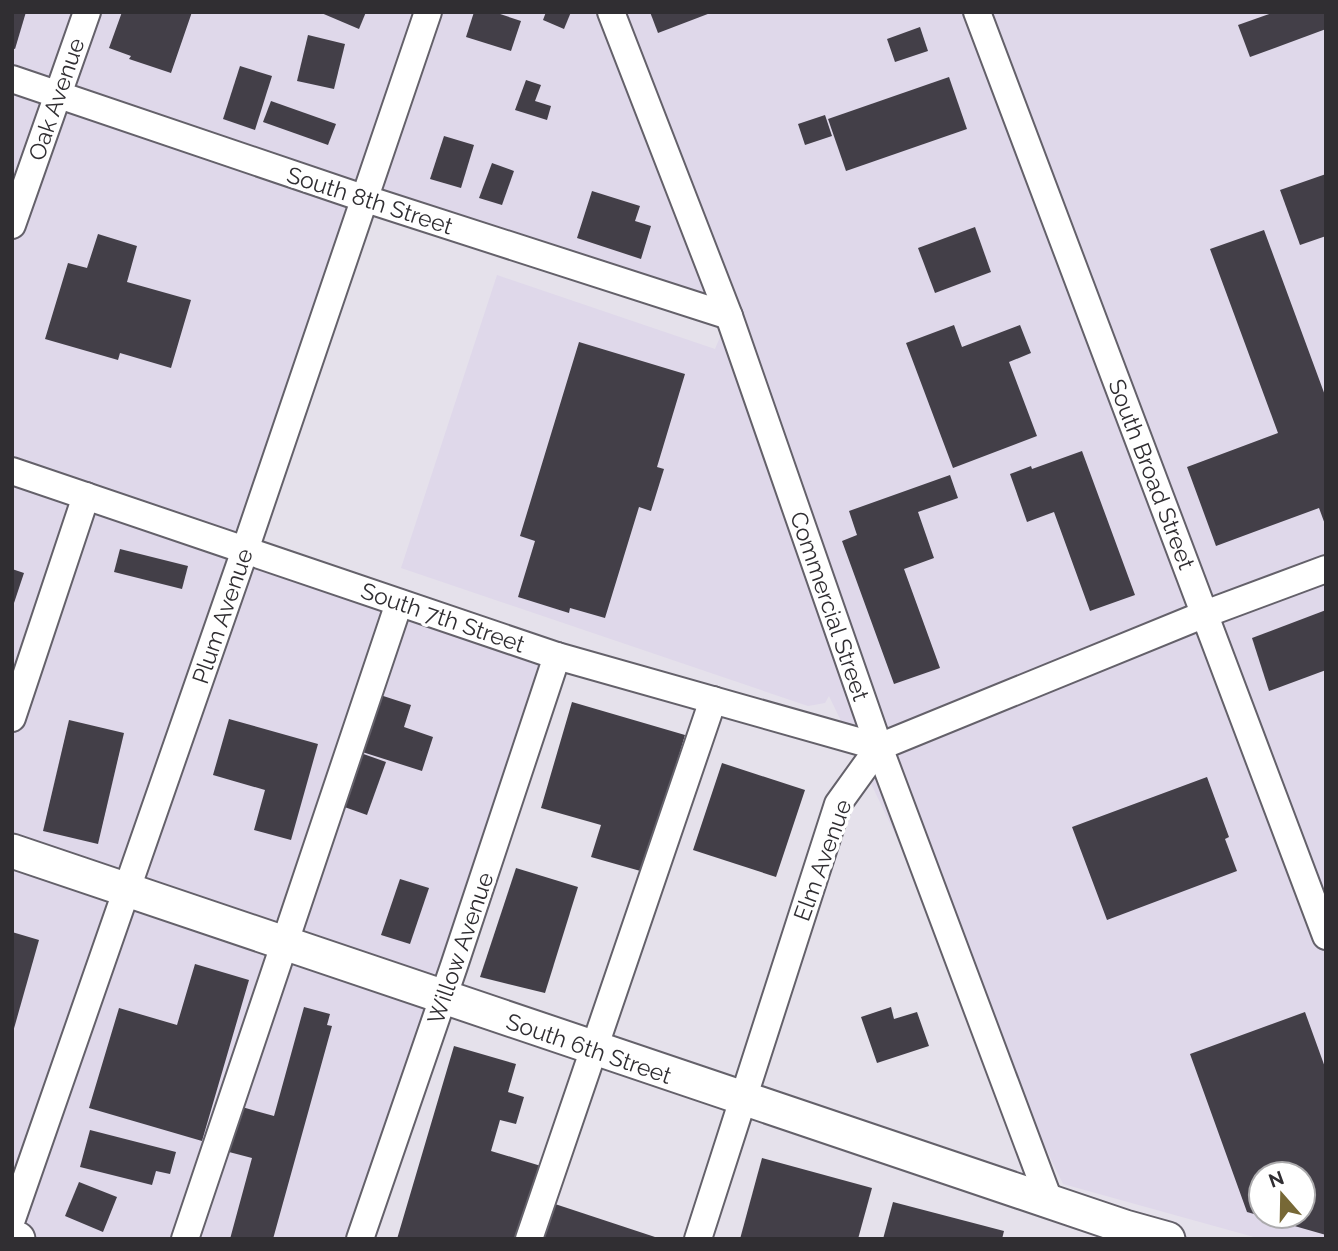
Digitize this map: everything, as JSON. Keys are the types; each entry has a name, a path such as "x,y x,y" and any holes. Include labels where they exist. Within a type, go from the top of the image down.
{"main road":[{"name":"South 6th Street","path":"12,851 742,1099 1049,1200 1131,1233 1168,1239"},
{"path":"12,1237 18,1239"}],"street":[{"name":"Oak Avenue","path":"12,225 87,12"},
{"name":"Plum Avenue","path":"12,1219 245,550 428,12"},
{"name":"Commercial Street","path":"611,12 729,316 879,747 1049,1200"},
{"name":"South Broad Street","path":"977,12 1326,936"},
{"name":"South 8th Street","path":"12,79 363,198 729,316"},
{"name":"South 7th Street","path":"12,471 557,656 879,747"},
{"path":"12,718 86,496"},
{"path":"879,747 1205,614 1326,569"},
{"path":"185,1239 400,603"},
{"name":"Willow Avenue","path":"360,1239 557,656"},
{"path":"529,1239 713,700"},
{"name":"Elm Avenue","path":"698,1239 838,804 879,747"}],"shaded area":[{"path":"12,12 1326,12 1326,1239 1261,1239 1063,1184 829,696 825,703 808,706 401,568 497,275 715,349 729,316 363,198 245,550 557,656 358,1239 12,1239"}],"building":[{"path":"12,12 26,12 15,49 12,48"},
{"path":"122,12 192,12 171,73 129,59 131,56 109,48"},
{"path":"319,12 366,12 359,29"},
{"path":"474,12 494,12 521,21 511,51 466,37"},
{"path":"546,12 571,12 564,29 543,20"},
{"path":"650,12 713,12 658,33"},
{"path":"1275,12 1326,12 1326,29 1250,57 1238,25"},
{"path":"920,27 928,51 895,62 887,39"},
{"path":"308,35 345,44 334,89 297,81"},
{"path":"240,66 272,76 255,130 223,119"},
{"path":"949,77 967,129 846,171 828,119"},
{"path":"526,80 541,85 535,101 551,106 547,120 515,110"},
{"path":"271,101 336,124 328,145 263,122"},
{"path":"825,115 832,136 805,145 798,124"},
{"path":"444,136 474,145 461,188 430,179"},
{"path":"492,163 514,171 502,205 479,198"},
{"path":"1326,174 1326,236 1300,245 1280,190"},
{"path":"592,191 640,206 635,221 651,226 641,259 577,238"},
{"path":"975,227 991,272 935,293 918,248"},
{"path":"1264,230 1326,398 1326,527 1319,508 1216,546 1187,467 1278,433 1210,249"},
{"path":"98,234 137,246 127,282 191,300 171,368 120,353 118,360 45,339 68,263 87,268"},
{"path":"954,325 962,347 1020,325 1031,353 1009,362 1037,436 953,468 906,343"},
{"path":"579,342 685,374 657,467 664,469 651,511 639,507 605,618 570,608 569,613 518,597 535,541 520,536"},
{"path":"1082,451 1135,595 1090,611 1054,512 1027,522 1010,474"},
{"path":"950,475 958,498 918,512 934,558 904,569 940,668 894,684 842,541 857,535 849,511"},
{"path":"120,549 188,566 182,589 114,572"},
{"path":"12,569 24,573 13,606 12,606"},
{"path":"1326,610 1326,670 1269,691 1252,638"},
{"path":"374,693 411,705 404,727 433,737 422,771 356,750"},
{"path":"572,702 685,735 644,872 591,857 601,825 541,808"},
{"path":"229,719 318,744 291,840 254,830 265,790 213,775"},
{"path":"69,720 124,733 98,844 43,831"},
{"path":"355,751 386,762 367,815 336,804"},
{"path":"722,763 805,790 776,877 693,850"},
{"path":"1207,777 1229,837 1225,839 1237,871 1107,920 1072,827"},
{"path":"516,868 578,887 545,993 480,977"},
{"path":"400,879 429,888 410,944 381,935"},
{"path":"12,932 39,940 13,1032 12,1032"},
{"path":"195,964 249,980 202,1141 89,1108 119,1008 177,1025"},
{"path":"304,1007 330,1014 327,1025 332,1026 273,1239 230,1239 252,1158 229,1152 242,1107 274,1116"},
{"path":"891,1007 894,1019 917,1012 929,1046 877,1063 861,1017"},
{"path":"1305,1012 1326,1070 1326,1235 1308,1230 1317,1230 1317,1160 1247,1160 1247,1212 1190,1054"},
{"path":"454,1046 516,1064 508,1092 524,1097 516,1124 500,1120 491,1151 541,1166 519,1239 397,1239"},
{"path":"90,1130 176,1152 170,1174 156,1171 152,1185 80,1167"},
{"path":"762,1158 872,1188 858,1239 740,1239"},
{"path":"79,1182 117,1197 103,1232 65,1216"},
{"path":"893,1202 1004,1231 1002,1239 883,1239"},
{"path":"552,1203 658,1238 658,1239 540,1239"}]}
